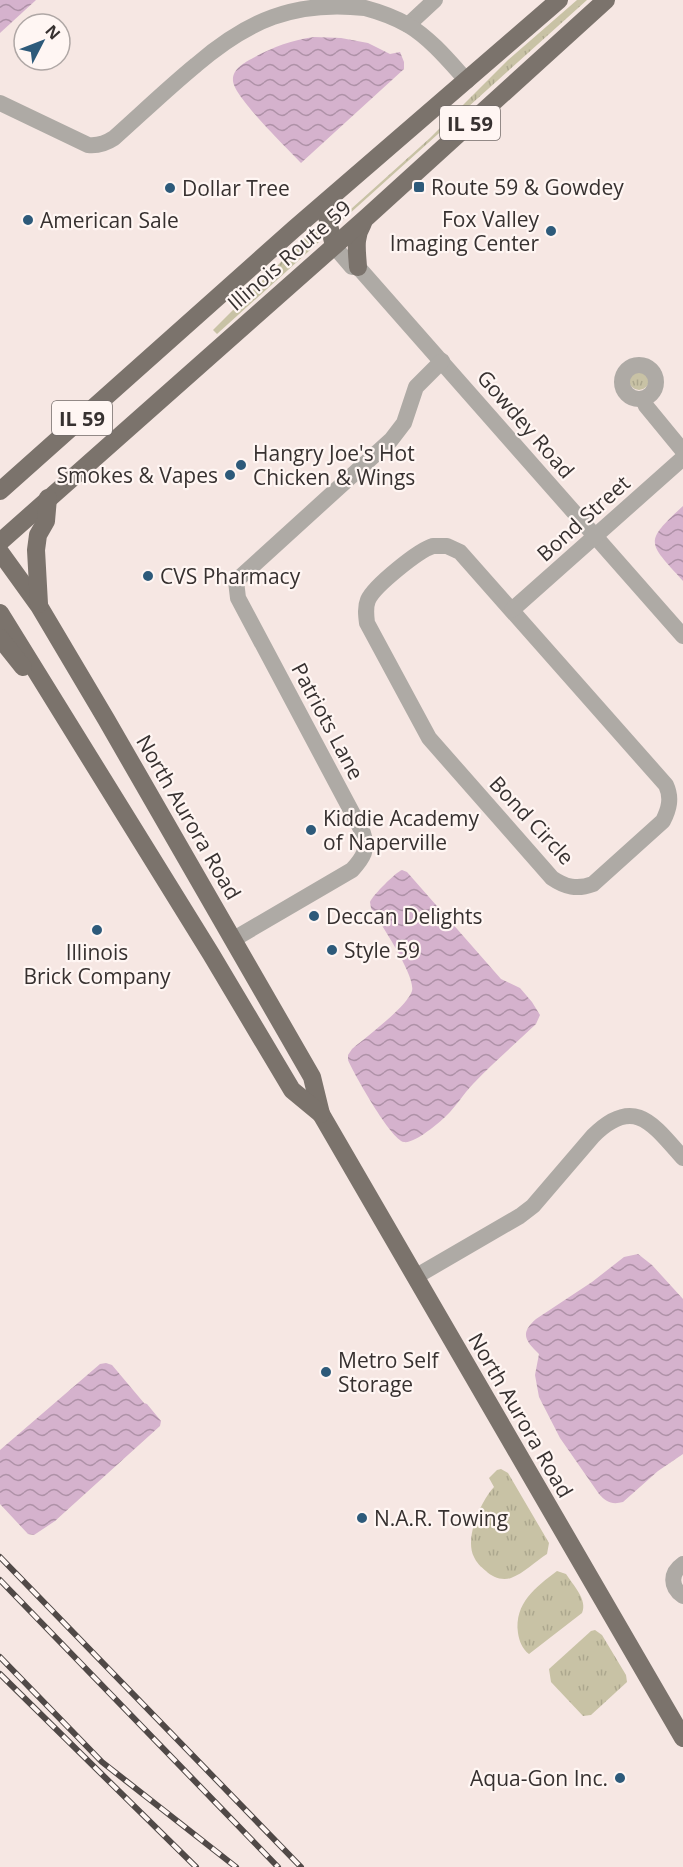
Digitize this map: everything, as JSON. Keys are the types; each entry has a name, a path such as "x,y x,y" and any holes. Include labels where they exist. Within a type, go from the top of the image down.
{"main road":[{"name":"Illinois Route 59","path":"3,484 559,0"},
{"name":"Illinois Route 59","path":"0,542 367,217 606,0"},
{"path":"324,204 334,246"},
{"path":"358,267 357,232 367,217"},
{"path":"39,606 36,550 38,535 46,521 48,498"},
{"name":"North Aurora Road","path":"0,552 39,606 234,939 312,1077 321,1114 683,1738"},
{"name":"North Aurora Road","path":"0,613 292,1090 321,1114"},
{"path":"0,638 65,718"}],"street":[{"path":"408,25 435,0"},
{"path":"0,103 88,145 106,143 239,29 264,15 290,6 318,1 357,6 385,14 408,25 426,39 467,81"},
{"name":"Gowdey Road","path":"334,246 352,267 358,267 683,636"},
{"name":"Patriots Lane","path":"234,939 352,870 361,860 366,849 363,833 238,598 236,581 391,440 404,423 416,387 442,361"},
{"path":"643,399 646,406 683,451"},
{"name":"Bond Street","path":"512,610 683,458"},
{"name":"Bond Circle","path":"433,546 447,546 460,552 512,610 661,777 669,792 668,811 659,826 598,880 587,886 569,887 552,878 429,738 367,623 366,610 368,601 374,592 417,553 433,546"},
{"path":"415,1277 520,1216 533,1206 592,1136 619,1117 627,1115 644,1120 662,1134 683,1158"},
{"path":"683,1564 675,1572 673,1578 676,1590 683,1596"}],"green space":[{"path":"577,0 587,0 338,224 341,218 430,138 508,60"},
{"path":"317,226 319,242 217,334 213,330"},
{"path":"639,370 646,373 649,380 646,387 639,390 632,387 629,380 632,373"},
{"path":"501,1469 508,1473 549,1543 547,1554 521,1573 504,1579 491,1575 475,1559 471,1549 475,1520 494,1487 489,1478"},
{"path":"557,1571 566,1574 579,1593 583,1603 582,1613 529,1654 518,1636 519,1613 534,1590"},
{"path":"595,1630 602,1635 626,1675 627,1682 591,1715 583,1716 551,1682 549,1669 591,1631"}],"water":[{"path":"0,0 36,0 23,12 12,12 12,22 0,33"},
{"path":"314,37 341,38 368,43 390,54 400,52 404,69 301,163 242,99 233,77 239,67 260,54 290,42"},
{"path":"683,506 683,581 657,550 655,543 661,528"},
{"path":"402,870 407,872 501,979 520,988 540,1015 536,1024 469,1088 443,1119 408,1142 398,1138 382,1119 348,1060 352,1049 395,1013 409,998 412,991 409,974 371,908 370,902 385,884"},
{"path":"638,1254 652,1265 683,1299 683,1454 658,1471 623,1502 612,1503 599,1494 560,1438 539,1397 535,1375 539,1354 528,1341 526,1333 536,1319 592,1282 624,1257"},
{"path":"100,1364 112,1365 147,1404 161,1421 160,1426 55,1521 34,1535 28,1534 0,1504 0,1450"}],"railway":[{"path":"0,1557 301,1867"},
{"path":"0,1580 278,1867"},
{"path":"0,1657 102,1762 236,1867"},
{"path":"0,1674 196,1867"}],"place":[{"name":"Route 59 & Gowdey","path":"419,187"},
{"name":"Dollar Tree","path":"170,188"},
{"name":"American Sale","path":"28,220"},
{"name":"Fox Valley Imaging Center","path":"551,231"},
{"name":"Hangry Joe's Hot Chicken & Wings","path":"241,465"},
{"name":"Smokes & Vapes","path":"230,475"},
{"name":"CVS Pharmacy","path":"148,576"},
{"name":"Kiddie Academy of Naperville","path":"311,830"},
{"name":"Deccan Delights","path":"314,916"},
{"name":"Illinois Brick Company","path":"97,930"},
{"name":"Style 59","path":"332,950"},
{"name":"Metro Self Storage","path":"326,1372"},
{"name":"N.A.R. Towing","path":"362,1518"},
{"name":"Aqua-Gon Inc.","path":"620,1778"}]}
